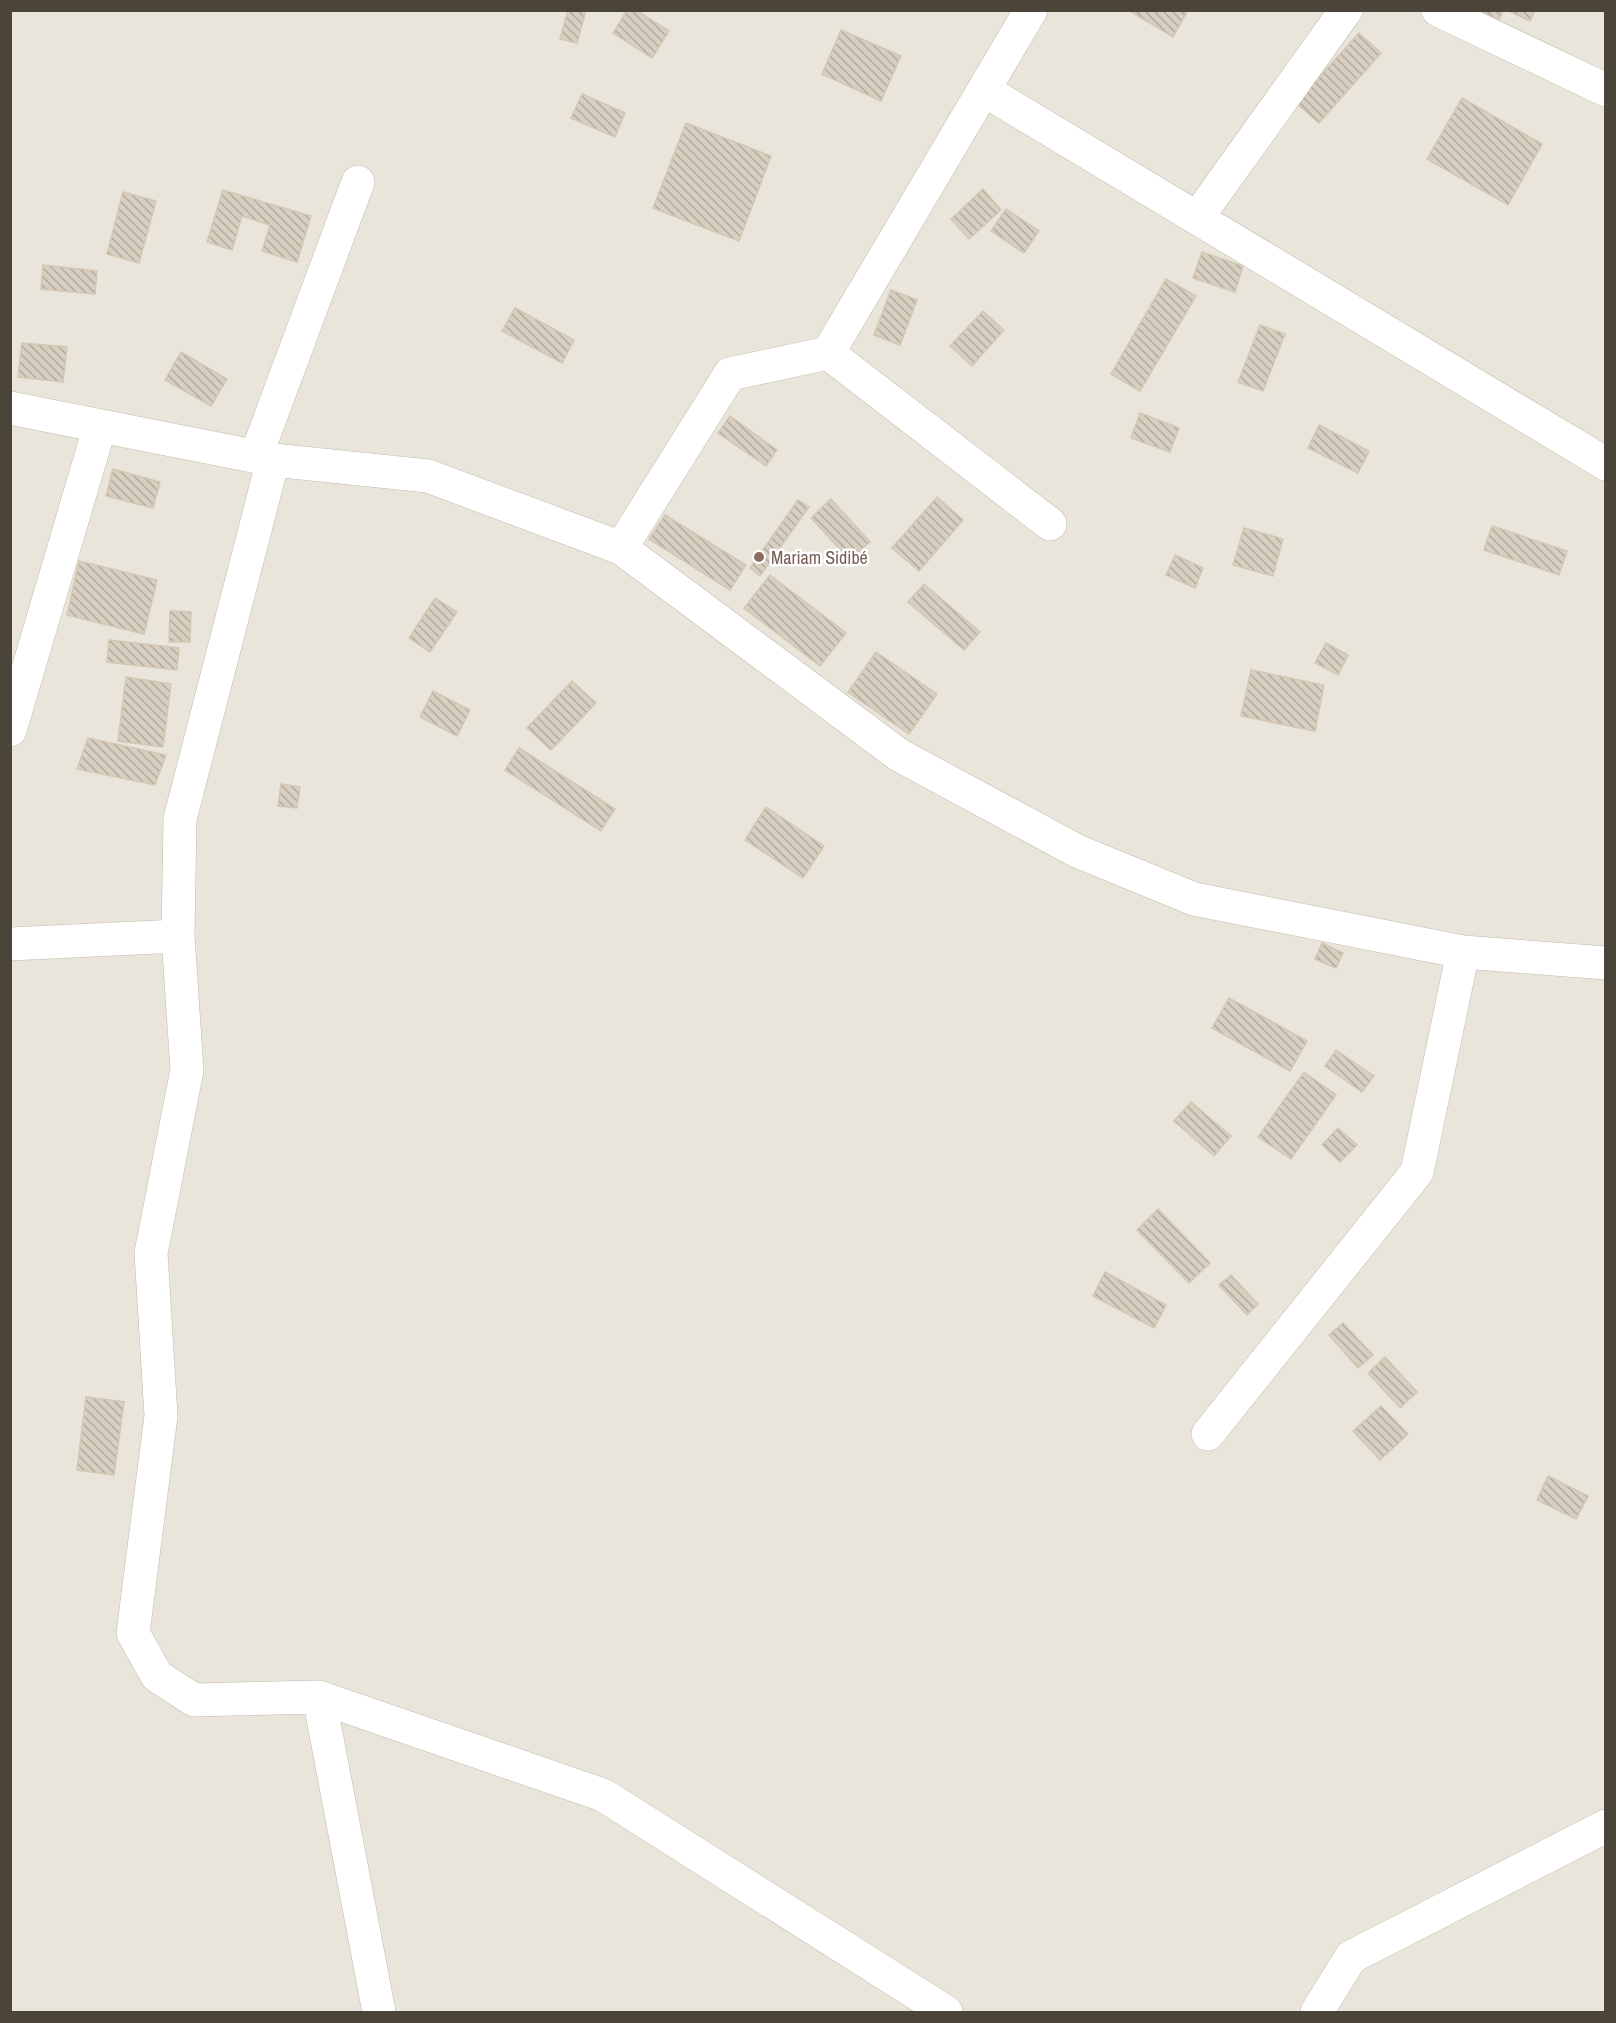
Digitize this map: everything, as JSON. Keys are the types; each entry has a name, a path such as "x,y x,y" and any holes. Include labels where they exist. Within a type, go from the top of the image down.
{"street":[{"path":"621,548 730,374 828,353 1031,10"},
{"path":"1197,218 1346,10"},
{"path":"1438,10 1605,90"},
{"path":"984,90 1605,464"},
{"path":"358,182 264,458 180,819 178,936 187,1070 151,1253 161,1416 133,1633 157,1677 194,1700 319,1697 603,1795 946,2013"},
{"path":"828,353 1050,524"},
{"path":"10,408 264,458 428,476 621,548 899,755 1077,851 1194,899 1463,952 1605,963"},
{"path":"10,730 100,426"},
{"path":"10,944 178,936"},
{"path":"1208,1434 1417,1172 1463,952"},
{"path":"319,1697 379,2013"},
{"path":"1317,2013 1351,1957 1605,1826"}],"shaded area":[{"path":"11,11 1605,11 1605,2012 11,2012"}],"building":[{"path":"568,10 586,10 577,43 560,39"},
{"path":"627,10 636,10 669,31 652,58 613,33"},
{"path":"1128,10 1188,10 1173,37"},
{"path":"1477,10 1503,10 1499,20"},
{"path":"1507,10 1535,10 1530,21"},
{"path":"841,30 901,56 881,101 822,74"},
{"path":"1359,33 1381,53 1319,123 1296,103"},
{"path":"582,94 625,113 615,137 571,118"},
{"path":"1462,98 1542,144 1508,205 1427,159"},
{"path":"686,123 771,156 739,241 653,208"},
{"path":"983,189 1001,210 969,239 951,219"},
{"path":"223,190 311,216 297,262 262,251 270,225 242,216 232,250 207,242"},
{"path":"123,192 156,201 139,263 107,254"},
{"path":"1006,209 1039,231 1024,253 991,231"},
{"path":"1202,252 1243,266 1235,292 1193,278"},
{"path":"43,265 97,271 95,294 41,289"},
{"path":"1166,279 1196,296 1140,391 1111,374"},
{"path":"891,290 917,300 900,345 874,335"},
{"path":"515,308 574,340 562,363 502,331"},
{"path":"983,311 1004,330 972,366 950,346"},
{"path":"1260,325 1285,334 1263,391 1238,382"},
{"path":"22,343 67,347 63,382 18,377"},
{"path":"181,352 227,379 211,406 165,380"},
{"path":"1140,413 1179,428 1170,452 1131,438"},
{"path":"730,416 777,450 766,466 718,433"},
{"path":"1319,425 1369,451 1358,473 1308,448"},
{"path":"113,469 160,482 153,508 106,496"},
{"path":"937,497 963,520 919,571 892,548"},
{"path":"831,499 870,542 850,560 811,518"},
{"path":"798,500 809,507 760,576 750,568"},
{"path":"665,515 746,565 730,590 649,539"},
{"path":"1492,526 1567,551 1559,575 1484,550"},
{"path":"1244,528 1283,539 1273,576 1233,565"},
{"path":"1175,555 1203,568 1195,588 1166,575"},
{"path":"79,561 157,580 144,634 67,615"},
{"path":"770,575 846,633 820,666 744,608"},
{"path":"924,584 980,632 964,650 908,602"},
{"path":"435,598 457,612 430,652 409,638"},
{"path":"170,611 191,612 190,642 169,642"},
{"path":"109,640 179,648 177,670 107,662"},
{"path":"1326,643 1348,655 1338,675 1315,663"},
{"path":"876,652 937,694 909,734 848,692"},
{"path":"1251,670 1324,685 1315,731 1241,716"},
{"path":"126,677 171,684 163,747 118,741"},
{"path":"572,681 596,703 551,750 527,728"},
{"path":"433,691 470,710 457,736 420,717"},
{"path":"88,738 166,755 155,785 77,769"},
{"path":"519,748 615,809 601,831 505,770"},
{"path":"281,784 300,787 297,808 278,806"},
{"path":"766,807 824,846 803,878 745,840"},
{"path":"1322,943 1343,953 1336,968 1315,959"},
{"path":"1229,998 1307,1041 1290,1071 1212,1028"},
{"path":"1336,1050 1374,1076 1362,1092 1325,1066"},
{"path":"1304,1072 1336,1095 1291,1159 1258,1137"},
{"path":"1191,1102 1231,1136 1214,1156 1174,1121"},
{"path":"1338,1128 1357,1145 1340,1162 1322,1145"},
{"path":"1158,1209 1210,1263 1189,1283 1137,1230"},
{"path":"1105,1272 1166,1305 1154,1328 1093,1296"},
{"path":"1231,1275 1258,1304 1247,1315 1219,1285"},
{"path":"1343,1323 1373,1355 1358,1368 1329,1335"},
{"path":"1385,1357 1417,1392 1400,1408 1368,1373"},
{"path":"86,1397 124,1402 114,1475 77,1470"},
{"path":"1381,1406 1408,1434 1380,1460 1353,1431"},
{"path":"1548,1476 1588,1496 1576,1519 1537,1500"}],"place":[{"name":"Mariam Sidibé","path":"759,557"}]}
